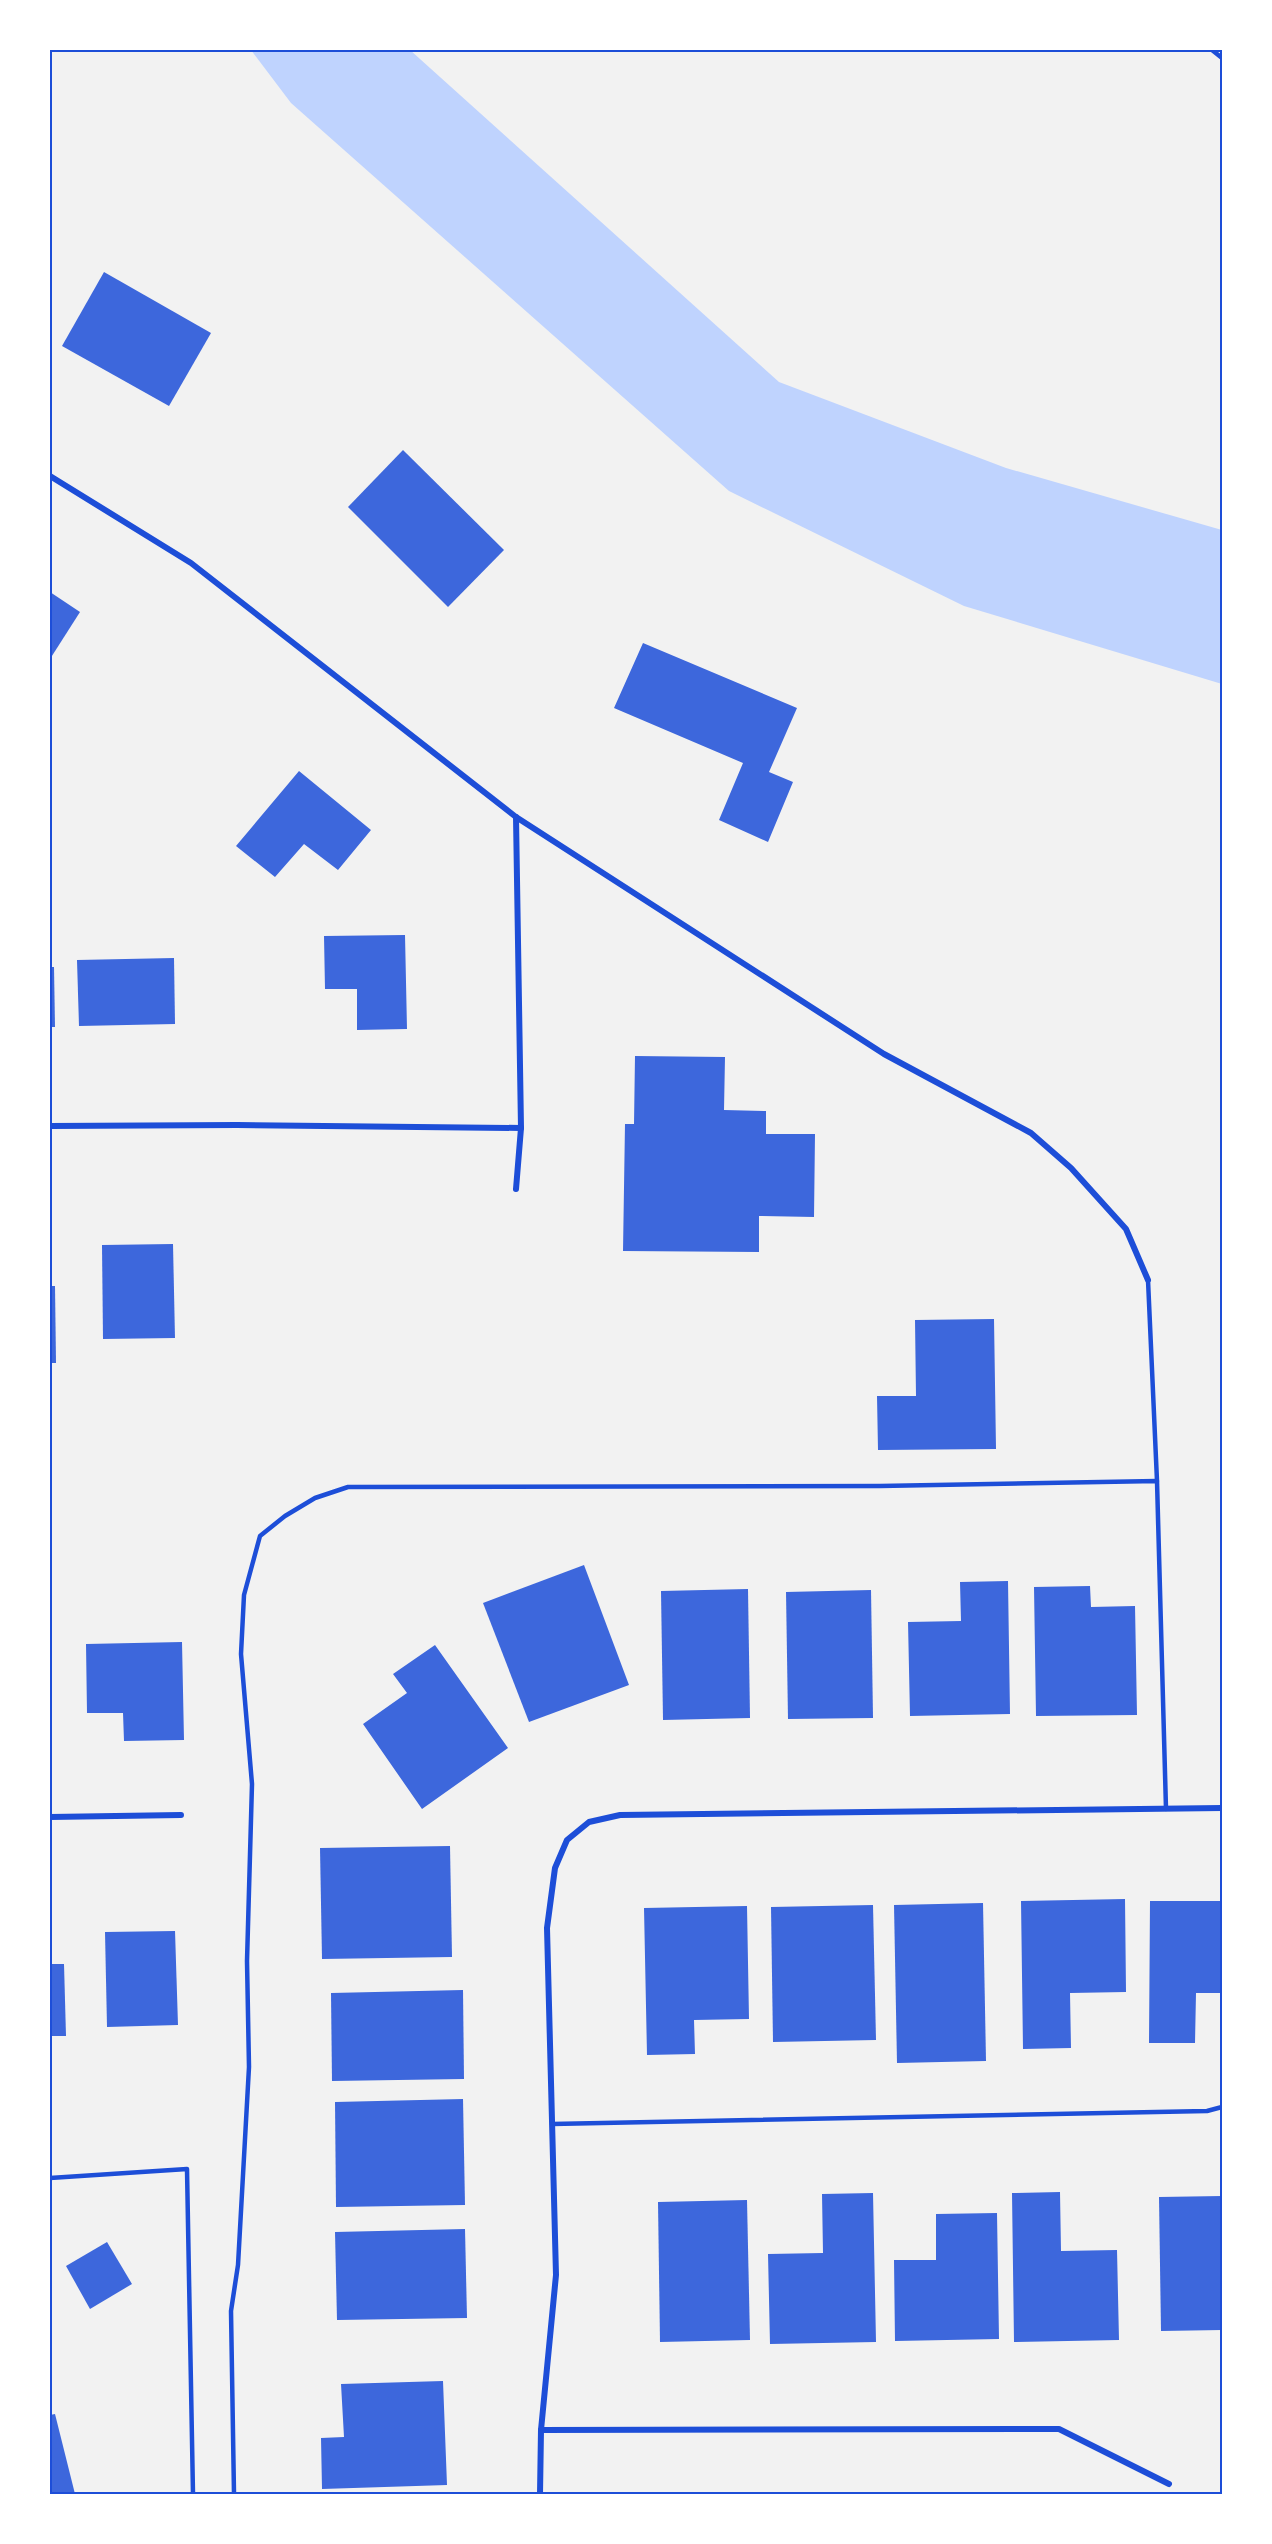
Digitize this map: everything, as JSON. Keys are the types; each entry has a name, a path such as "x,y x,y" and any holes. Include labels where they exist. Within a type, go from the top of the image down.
{"street":[{"path":"50,476 191,563 516,817 884,1054 1031,1134 1071,1168 1126,1229 1148,1280"},
{"path":"516,817 521,1128 516,1189"},
{"path":"50,1125 521,1128"},
{"path":"540,2494 541,2430 556,2276 547,1928 555,1868 567,1840 589,1822 620,1815 1222,1808"},
{"path":"50,1817 181,1815"},
{"path":"541,2430 1059,2428 1169,2484"}],"lane":[{"path":"1212,50 1222,58"},
{"path":"1148,1280 1157,1481 1166,1809"},
{"path":"234,2494 231,2311 238,2265 249,2067 247,1961 252,1784 241,1654 243,1595 260,1536 285,1516 315,1498 348,1486 880,1486 1157,1481"},
{"path":"552,2124 1207,2111 1222,2107"},
{"path":"50,2178 187,2169 193,2494"}],"water":[{"path":"251,50 410,50 779,382 1006,468 1222,530 1222,684 964,606 729,491 291,103"}],"building":[{"path":"104,272 211,333 169,406 62,346"},
{"path":"403,450 504,550 448,607 348,507"},
{"path":"50,592 80,612 50,659"},
{"path":"643,643 797,708 769,772 793,782 768,842 719,820 743,763 614,708"},
{"path":"299,771 371,830 338,870 304,844 275,877 236,846"},
{"path":"405,935 407,1029 357,1030 357,989 325,989 324,936"},
{"path":"174,958 175,1024 79,1026 77,960"},
{"path":"50,967 54,967 55,1027 50,1027"},
{"path":"635,1056 725,1057 724,1110 766,1111 766,1134 815,1134 814,1217 759,1216 759,1252 623,1251 625,1124 634,1124"},
{"path":"173,1244 175,1338 103,1339 102,1245"},
{"path":"50,1286 55,1286 56,1363 50,1363"},
{"path":"994,1319 996,1449 878,1450 877,1396 916,1396 915,1320"},
{"path":"584,1565 629,1685 529,1722 483,1603"},
{"path":"1008,1581 1010,1714 910,1716 908,1622 961,1621 960,1582"},
{"path":"1090,1586 1091,1607 1135,1606 1137,1715 1036,1716 1034,1587"},
{"path":"748,1589 750,1718 663,1720 661,1591"},
{"path":"871,1590 873,1718 788,1719 786,1592"},
{"path":"182,1642 184,1740 124,1741 123,1713 87,1713 86,1644"},
{"path":"435,1645 508,1748 422,1809 363,1724 407,1693 393,1674"},
{"path":"450,1846 452,1957 322,1959 320,1848"},
{"path":"1125,1899 1126,1992 1070,1993 1071,2048 1023,2049 1021,1901"},
{"path":"1150,1901 1222,1901 1222,1993 1196,1993 1195,2043 1149,2043"},
{"path":"983,1903 986,2061 897,2063 894,1905"},
{"path":"873,1905 876,2040 773,2042 771,1907"},
{"path":"747,1906 749,2019 694,2020 695,2054 647,2055 644,1908"},
{"path":"175,1931 178,2025 107,2027 105,1932"},
{"path":"50,1964 64,1964 66,2036 50,2036"},
{"path":"463,1990 464,2079 332,2081 331,1993"},
{"path":"463,2099 465,2205 336,2207 335,2102"},
{"path":"1060,2192 1061,2251 1117,2250 1119,2340 1014,2342 1012,2193"},
{"path":"873,2193 876,2342 770,2344 768,2254 823,2253 822,2194"},
{"path":"1222,2196 1222,2330 1161,2331 1159,2197"},
{"path":"747,2200 750,2340 660,2342 658,2202"},
{"path":"997,2213 999,2339 895,2341 894,2260 936,2260 936,2214"},
{"path":"465,2229 467,2318 337,2320 335,2232"},
{"path":"107,2242 132,2284 90,2309 66,2266"},
{"path":"443,2381 447,2485 322,2489 321,2438 344,2437 341,2384"},
{"path":"55,2414 75,2494 50,2494 50,2415"}]}
